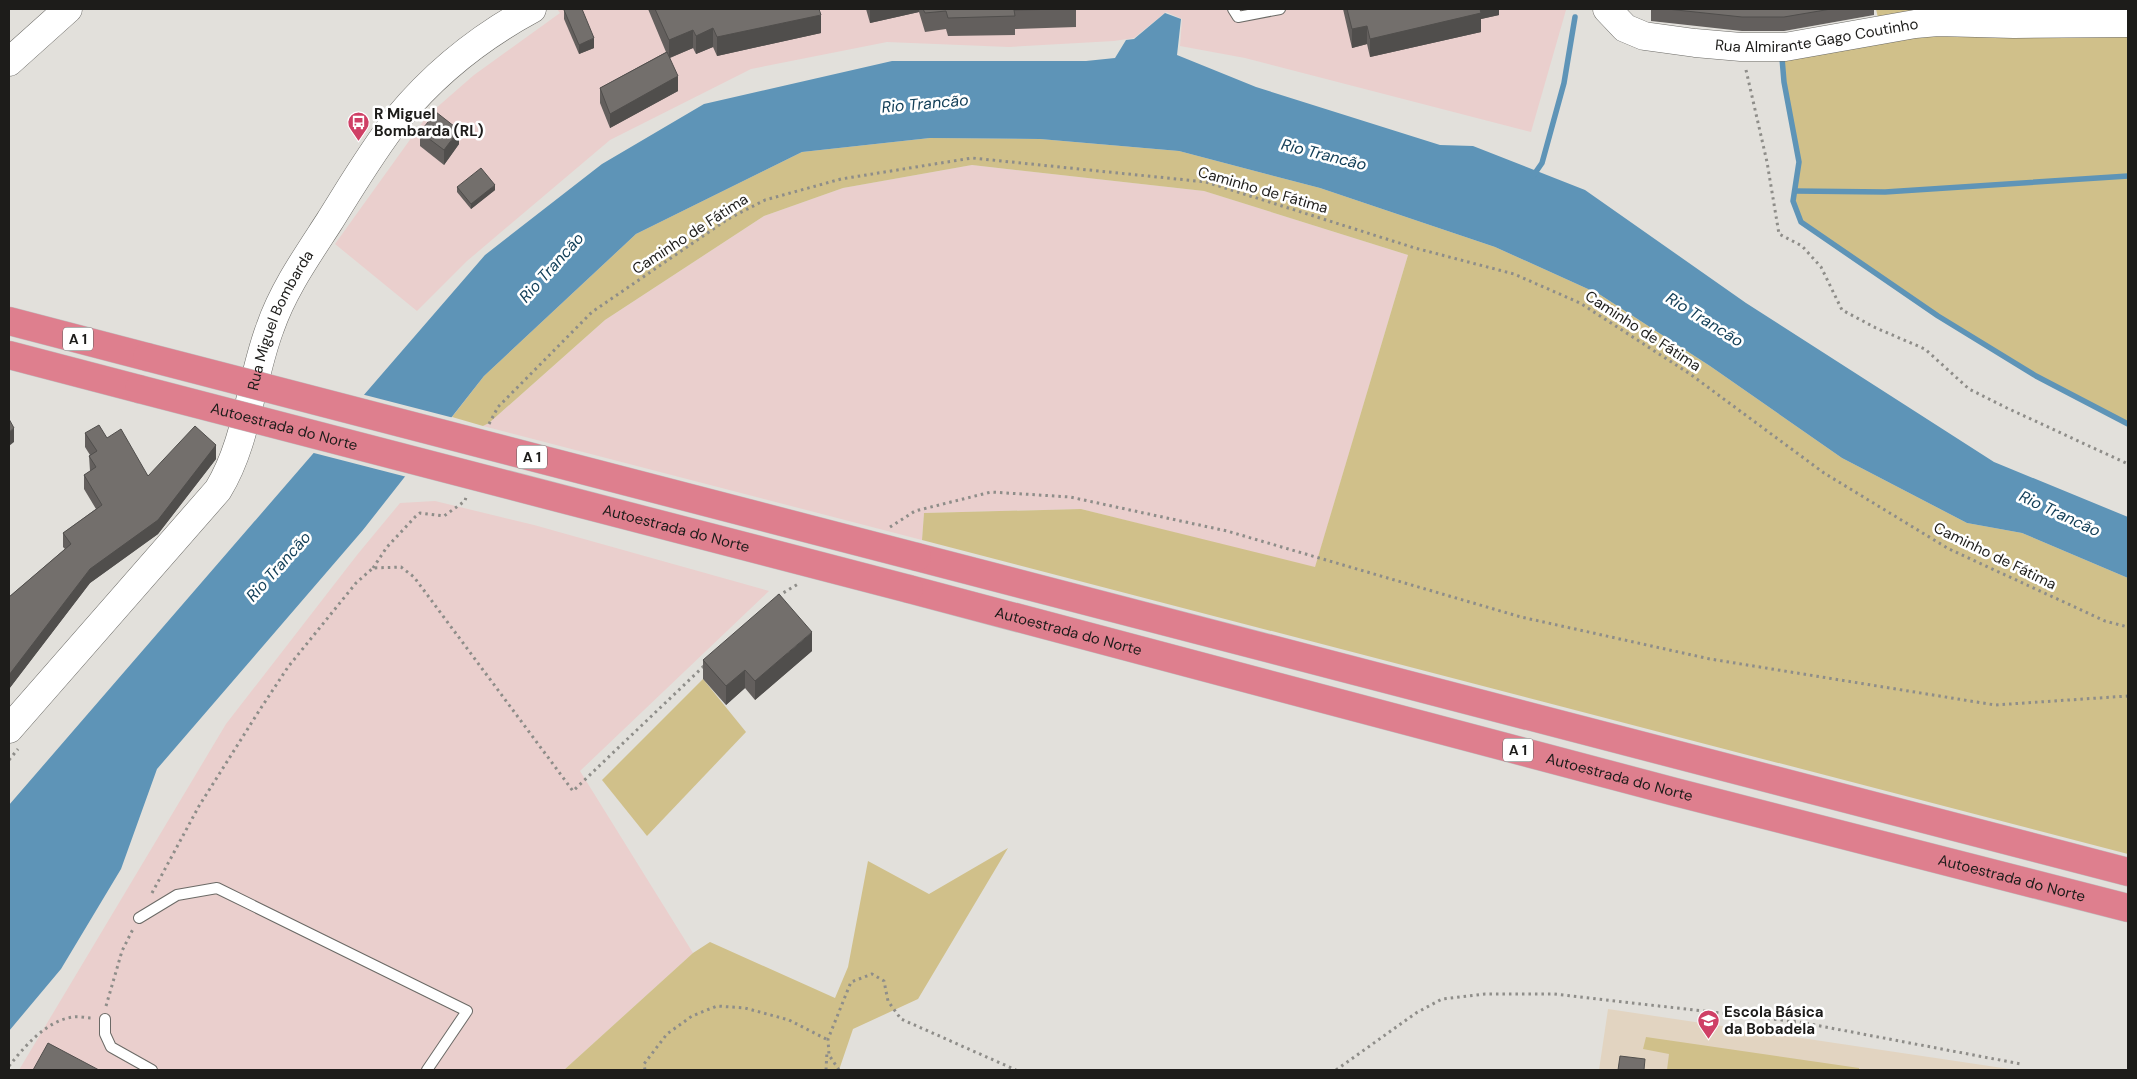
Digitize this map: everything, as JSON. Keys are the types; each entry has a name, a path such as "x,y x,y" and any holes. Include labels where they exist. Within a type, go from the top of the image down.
{"highway":[{"name":"A 1","path":"9,321 2128,872"},
{"name":"Autoestrada do Norte","path":"9,355 909,589 1674,792 2128,908"}],"main road":[{"path":"9,62 68,9"},
{"name":"Rua Miguel Bombarda","path":"9,729 122,599 194,520 218,490 235,458 269,329 282,299 327,224 392,127 428,84 452,62 501,26 532,9"},
{"name":"Rua Almirante Gago Coutinho","path":"1607,9 1625,28 1644,36 1678,42 1741,47 1785,47 1823,42 1915,24 1938,22 2023,24 2128,23"}],"lane":[{"path":"1233,9 1238,18 1280,9"},
{"path":"139,918 177,895 217,888 467,1011 427,1070"},
{"path":"105,1019 105,1034 111,1048 152,1070"}],"path":[{"path":"1741,47 1767,162 1778,234 1802,246 1821,267 1842,310 1876,328 1925,348 1969,389 2128,464"},
{"name":"Caminho de Fátima","path":"486,432 498,407 592,312 728,219 765,200 841,179 972,158 1206,182 1414,248 1514,274 1580,303 1690,374 1824,473 1949,549 2105,621 2128,627"},
{"path":"9,1066 32,1040 52,1025 72,1017 105,1019 107,999 122,951 139,918 200,806 288,667 356,583 373,568 387,547 415,517 420,513 444,516 465,501 468,492"},
{"path":"883,531 915,512 992,492 1070,497 1227,532 1521,617 1710,659 1995,705 2128,696"},
{"path":"373,568 401,567 414,577 573,791 708,662"},
{"path":"772,602 779,595 804,580"},
{"path":"826,1070 828,1038 850,982 872,974 884,981 888,1001 901,1019 1016,1070"},
{"path":"1336,1070 1416,1013 1442,1000 1494,994 1554,994 1798,1022 2021,1064"},
{"path":"645,1070 644,1064 667,1034 692,1016 717,1006 745,1008 789,1020 828,1038"},
{"path":"828,1038 829,1055 839,1070"}],"shaded area":[{"path":"557,9 1566,10 1531,132 1245,58 1180,46 1182,19 1166,12 1134,38 1114,41 1009,47 887,42 751,69 610,140 467,261 417,311 335,244 427,116 474,75 560,13"},
{"path":"1876,9 2128,9 2128,15 1878,18"},
{"path":"2128,31 2128,424 2036,376 1938,316 1801,222 1793,201 1799,162 1784,82 1782,58 1877,37"},
{"path":"930,138 1040,139 1179,151 1320,188 1495,247 1599,294 1710,366 1842,458 1967,523 2022,533 2128,578 2128,854 922,540 924,513 1081,509 1315,567 1408,255 1204,191 972,165 843,188 764,216 605,320 489,423 483,426 452,417 484,376 636,234 802,152"},
{"path":"972,165 1204,191 1408,255 1315,568 1081,509 924,513 922,540 483,426 489,423 605,320 764,216 843,188"},
{"path":"435,501 534,525 769,591 580,771 693,953 564,1070 19,1070 226,724 357,555 400,503"},
{"path":"703,679 746,732 647,836 602,780"},
{"path":"1008,848 918,999 853,1029 839,1070 564,1070 693,953 710,942 835,998 848,967 868,861 929,894"},
{"name":"Escola Básica da Bobadela","path":"1608,1009 2016,1070 1599,1070"},
{"path":"1646,1037 1859,1068 1859,1070 1667,1070 1669,1054 1643,1049"}],"water":[{"name":"Rio Trancão","path":"1165,13 1181,19 1177,55 1256,87 1440,145 1473,146 1585,190 1746,303 1994,462 2128,517 2128,578 2022,533 1967,523 1842,458 1710,366 1599,294 1495,247 1320,188 1179,151 1040,139 930,138 802,152 636,234 484,376 363,530 157,769 121,869 61,969 9,1031 9,805 485,255 602,164 704,104 892,61 1086,61 1115,58 1126,40 1134,39"}],"pier":[{"path":"361,394 454,418 407,477 310,452"}],"building":[{"path":"582,9 594,38 579,45 564,10"},
{"path":"655,9 819,9 821,15 717,37 713,28 696,36 693,30 669,40"},
{"path":"923,9 1067,9 1014,10 1015,16 948,18 946,11 925,13"},
{"path":"1347,9 1480,9 1481,13 1370,39 1367,26 1352,29"},
{"path":"1667,9 1831,9 1784,17 1742,17"},
{"path":"667,52 678,76 610,114 600,88"},
{"path":"436,112 459,130 444,150 420,132"},
{"path":"481,168 495,185 471,204 457,187"},
{"path":"9,419 14,428 9,432"},
{"path":"99,425 107,438 121,429 148,476 195,426 216,445 158,520 90,569 9,675 9,597 71,544 63,533 102,505 84,475 96,467 89,456 97,451 85,433"},
{"path":"779,594 812,632 755,681 745,670 726,686 703,660"},
{"path":"48,1043 99,1070 33,1070"},
{"path":"1620,1056 1645,1059 1644,1070 1618,1070"}],"waterway":[{"path":"1533,176 1542,163 1564,83 1575,17"},
{"path":"1782,58 1784,82 1799,162 1793,201 1801,222 1938,316 2036,376 2128,424"},
{"path":"1795,191 1885,192 2128,176"}],"place":[{"name":"R Miguel Bombarda (RL)","path":"358,142"},
{"name":"Escola Básica da Bobadela","path":"1708,1040"}]}
